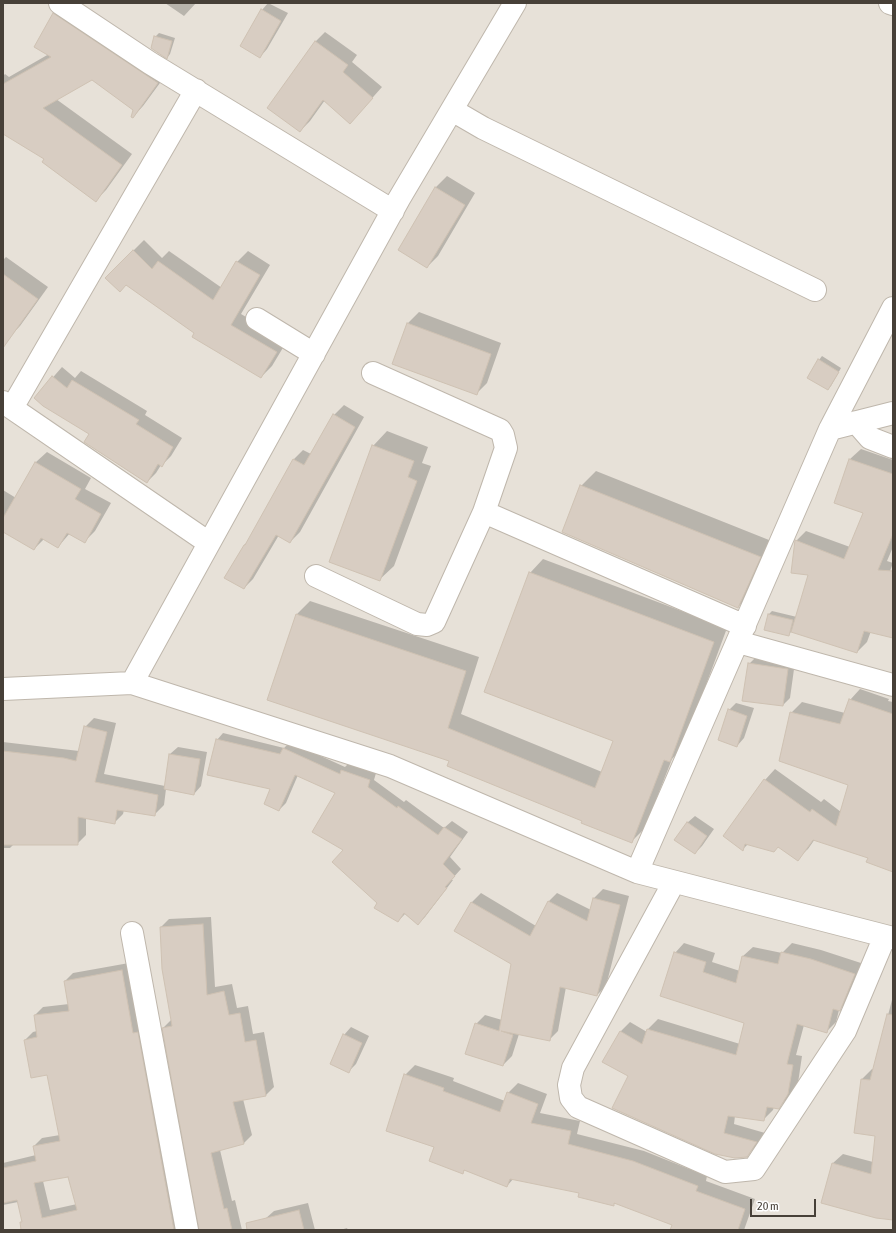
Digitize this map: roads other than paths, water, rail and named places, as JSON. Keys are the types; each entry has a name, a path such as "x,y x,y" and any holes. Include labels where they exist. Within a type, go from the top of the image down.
{"street":[{"path":"60,3 150,63 393,211"},
{"path":"132,683 393,211 514,3"},
{"path":"196,90 7,405 210,543"},
{"path":"452,110 483,128 815,290"},
{"path":"638,872 830,429 893,308"},
{"path":"257,319 314,354"},
{"path":"316,576 417,624 427,625 434,622 484,512 506,448 503,435 500,430 373,373"},
{"path":"830,429 893,413"},
{"path":"856,422 870,438 893,447"},
{"path":"484,512 741,634 893,685"},
{"path":"3,676 25,688"},
{"path":"3,689 132,683 390,766 638,872 889,937 845,1032 754,1170 725,1172 578,1107 571,1098 569,1085 573,1068 674,882"},
{"path":"132,932 187,1230"}]}
